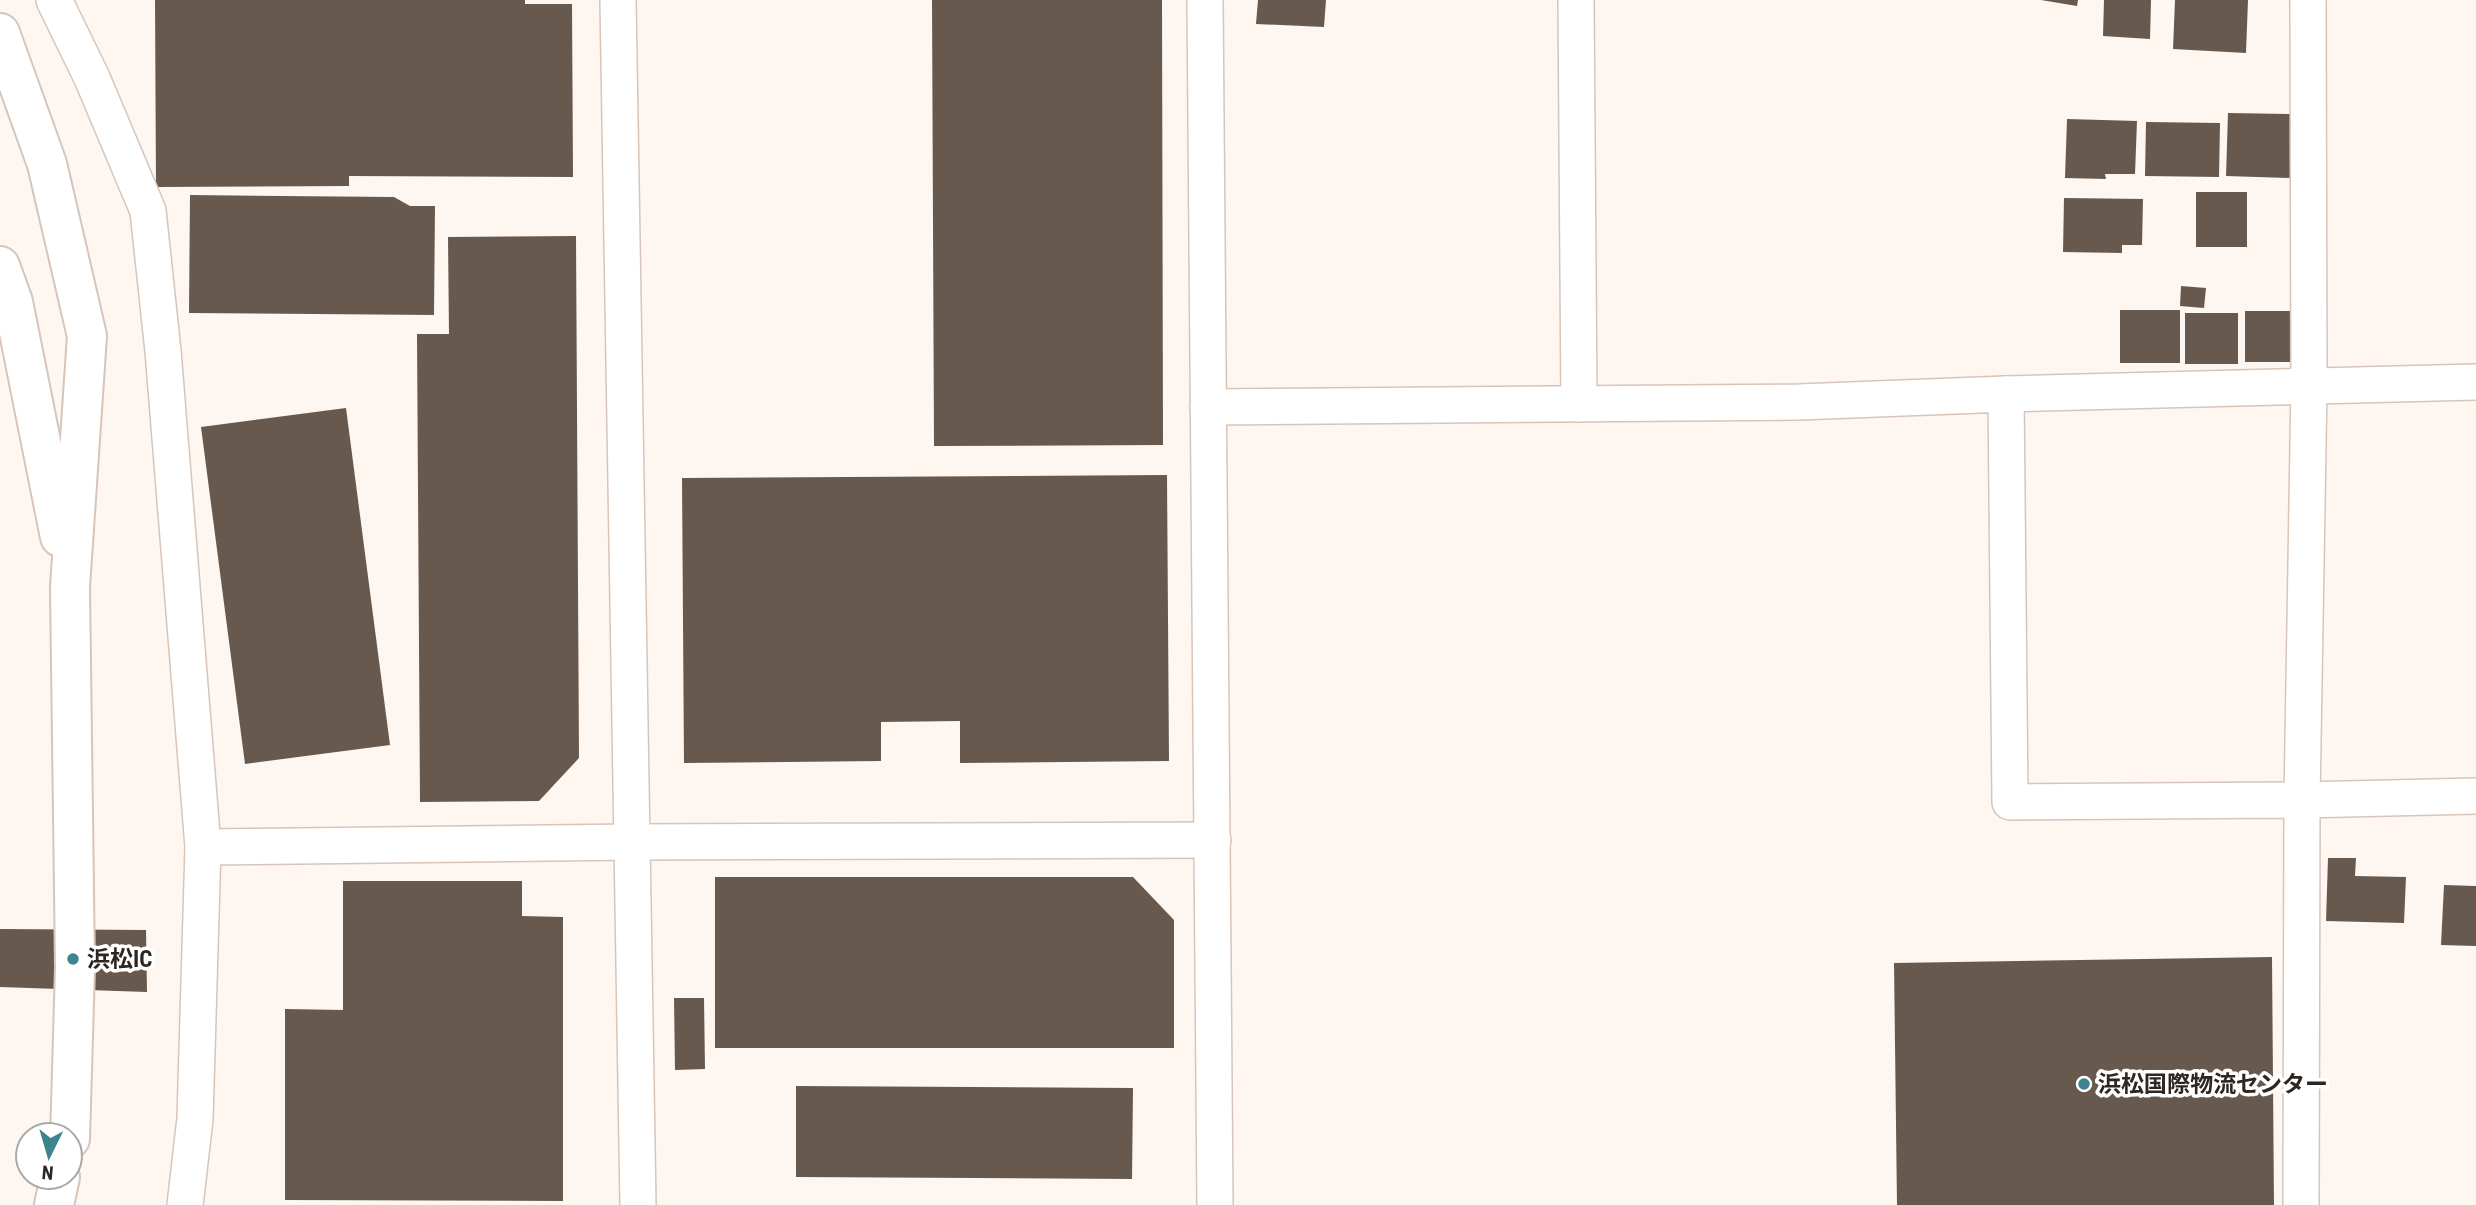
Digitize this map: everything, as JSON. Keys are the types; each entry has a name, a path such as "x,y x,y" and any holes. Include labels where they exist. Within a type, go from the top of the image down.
{"highway":[{"path":"0,33 47,164 87,336 70,587 75,967 70,1121"},
{"path":"0,267 13,302 70,587"}],"street":[{"path":"54,0 93,78 148,211 164,365 204,847 195,1119 185,1205"},
{"path":"618,0 638,1205"},
{"path":"1205,0 1215,1205"},
{"path":"1576,0 1578,404"},
{"path":"2301,1205 2302,800 2309,385 2308,0"},
{"path":"1208,408 1799,402 2476,382"},
{"path":"2006,394 2010,802 2476,796"},
{"path":"204,847 1213,840"}],"building":[{"path":"155,0 525,0 525,4 572,4 573,177 349,176 349,186 156,187"},
{"path":"932,0 1162,0 1163,445 934,446"},
{"path":"1258,0 1326,0 1324,27 1256,24"},
{"path":"2041,0 2078,0 2077,6"},
{"path":"2104,0 2151,0 2150,39 2103,36"},
{"path":"2175,0 2248,0 2246,53 2173,49"},
{"path":"2228,113 2294,114 2292,178 2226,176"},
{"path":"2067,119 2137,121 2135,174 2105,174 2106,179 2065,178"},
{"path":"2146,122 2220,123 2219,177 2145,176"},
{"path":"2196,192 2247,192 2247,247 2196,247"},
{"path":"190,195 394,197 410,206 435,206 434,315 189,313"},
{"path":"2064,198 2143,199 2142,245 2122,245 2122,253 2063,252"},
{"path":"576,236 579,758 539,801 420,802 417,334 449,334 448,237"},
{"path":"2181,286 2206,288 2204,308 2180,306"},
{"path":"2120,310 2180,310 2180,363 2120,363"},
{"path":"2245,311 2296,311 2296,362 2245,362"},
{"path":"2185,313 2238,313 2238,364 2185,364"},
{"path":"346,408 390,745 245,764 201,427"},
{"path":"1167,475 1169,761 960,763 960,721 881,722 881,761 684,763 682,478"},
{"path":"2328,858 2356,858 2355,876 2406,877 2404,923 2326,921"},
{"path":"715,877 1133,877 1174,920 1174,1048 715,1048"},
{"path":"343,881 522,881 522,916 563,917 563,1201 285,1200 285,1009 343,1010"},
{"path":"2444,885 2476,886 2476,946 2441,945"},
{"name":"浜松IC","path":"0,929 146,930 147,992 0,987"},
{"name":"浜松国際物流センター","path":"2272,957 2274,1205 1897,1205 1894,963"},
{"path":"674,998 704,998 705,1069 675,1070"},
{"path":"796,1086 1133,1088 1132,1179 796,1177"}],"place":[{"name":"浜松IC","path":"73,959"},
{"name":"浜松国際物流センター","path":"2084,1084"}]}
